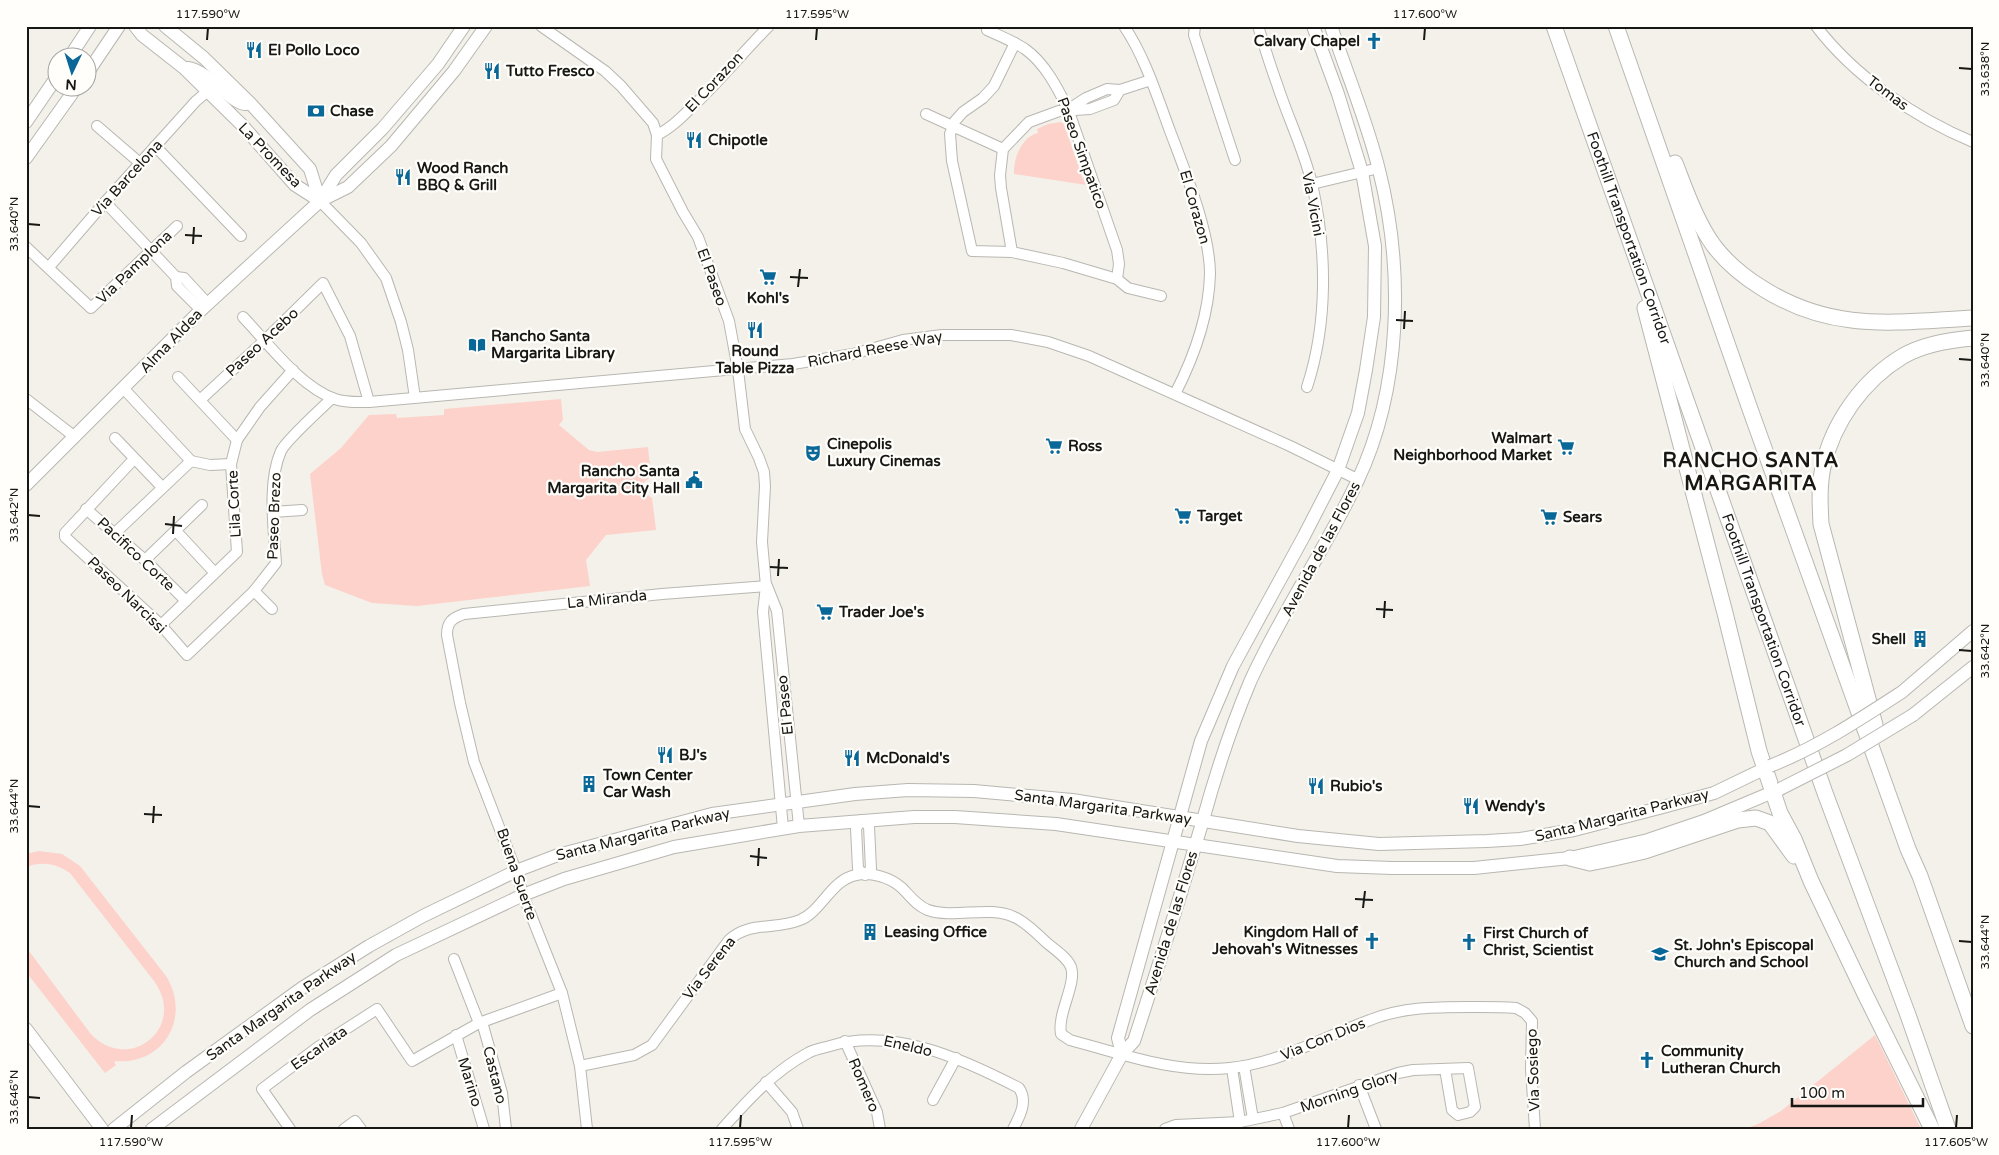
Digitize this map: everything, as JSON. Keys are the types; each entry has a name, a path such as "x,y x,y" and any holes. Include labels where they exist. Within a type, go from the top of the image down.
{"highway":[{"name":"Foothill Transportation Corridor","path":"1554,26 1822,783 1948,1129"},
{"path":"1616,26 1647,110 1750,409 1973,1026"},
{"path":"1647,110 1661,129 1706,233 1727,260 1753,282 1793,305 1812,313 1832,318 1871,322 1973,318"},
{"path":"1610,182 1610,196 1643,302 1768,767 1777,790 1780,813 1794,839 1811,881 1930,1124"},
{"path":"1920,876 1922,866 1876,732 1854,651 1821,524 1819,496 1823,468 1830,442 1843,416 1867,385 1904,356 1927,346 1950,340 1973,338"},
{"path":"1570,858 1590,863 1610,859 1645,850 1738,820 1756,818 1770,823 1792,852 1800,869 1811,881"}],"main road":[{"path":"76,48 90,26"},
{"path":"98,57 119,26"},
{"name":"La Promesa","path":"135,26 142,35 184,68 208,91 242,125 295,185 320,201"},
{"name":"La Promesa","path":"165,26 204,58 310,169 320,201"},
{"name":"Alma Aldea","path":"26,485 205,307 320,201 336,175 383,128 438,64 464,26"},
{"name":"Alma Aldea","path":"320,201 348,187 391,146 454,71 486,26"},
{"name":"Avenida de las Flores","path":"1122,1054 1118,1038 1202,741 1233,666 1338,470 1358,413 1366,370 1374,317 1375,246 1362,172 1338,94 1313,26"},
{"name":"Avenida de las Flores","path":"1081,1129 1122,1054 1134,1041 1223,752 1250,682 1272,638 1327,542 1359,480 1381,419 1390,373 1394,317 1392,247 1379,168 1331,26"},
{"path":"184,68 197,70 239,104 250,104"},
{"path":"26,122 48,90"},
{"path":"26,158 69,98"},
{"name":"Santa Margarita Parkway","path":"114,1129 302,988 368,946 423,916 516,871 567,853 712,814 855,794 908,790 974,790 1072,800 1298,836 1379,844 1520,840 1574,830 1714,792 1798,755 1835,735 1902,692 1973,631"},
{"name":"Santa Margarita Parkway","path":"152,1129 310,1010 396,955 522,895 573,876 674,847 799,826 914,817 974,818 1056,824 1338,866 1474,868 1570,858 1648,840 1704,821 1777,790 1847,755 1912,715 1973,667"},
{"path":"26,1029 102,1129"}],"street":[{"name":"El Paseo","path":"541,26 584,55 621,86 654,123 657,135 656,159 698,237 728,322 738,370 745,429 764,472 762,542 766,586 764,612 783,828"},
{"name":"El Corazon","path":"657,135 669,129 711,89 769,26"},
{"name":"El Corazon","path":"1124,26 1152,80 1192,192 1206,240 1210,273 1207,303 1191,364 1175,394"},
{"path":"1195,26 1194,35 1235,160"},
{"name":"Via Vicini","path":"1258,26 1312,184 1320,234 1323,283 1317,343 1307,387"},
{"name":"Tomas","path":"1816,26 1846,60 1913,112 1973,142"},
{"name":"Paseo Simpatico","path":"987,30 1027,50 1059,91 1068,109 1117,250 1119,264 1117,279"},
{"path":"1015,43 994,86 983,98 963,112 950,134 951,152 972,251 1012,252 1063,262 1117,279 1128,288 1161,296"},
{"path":"1012,252 1001,188 1002,149 1028,122 1044,115 1068,109 1086,98 1107,89 1120,90 1152,80"},
{"name":"Via Barcelona","path":"49,267 104,202 196,101 208,91"},
{"path":"926,114 1002,149"},
{"path":"96,126 140,163"},
{"path":"155,146 241,236"},
{"path":"1312,184 1379,168"},
{"path":"320,201 361,243 386,278 408,350 415,398"},
{"path":"104,202 176,277 177,286 205,307"},
{"name":"Via Pamplona","path":"49,267 90,308 176,226"},
{"path":"26,247 49,267"},
{"name":"Paseo Acebo","path":"200,400 323,283 350,336 369,402"},
{"path":"243,316 308,384 332,398"},
{"name":"Richard Reese Way","path":"332,398 351,402 369,402 738,370 822,360 922,337 970,334 1012,335 1048,342 1089,356 1359,480"},
{"name":"Lila Corte","path":"161,625 214,572 237,552 232,464 237,440 260,408 293,370"},
{"path":"178,377 237,440"},
{"path":"124,389 191,461 210,465 232,464"},
{"path":"26,398 75,437"},
{"name":"Paseo Brezo","path":"191,653 254,591 276,563 273,512 274,471 281,449 332,398"},
{"path":"115,438 162,487"},
{"path":"86,509 134,459"},
{"path":"115,533 191,461"},
{"path":"145,560 202,505"},
{"name":"Paseo Narcissi","path":"86,509 65,533 64,537 161,625 184,653 187,655 191,653"},
{"name":"Pacifico Corte","path":"86,509 145,560 186,601"},
{"path":"273,512 302,510"},
{"path":"176,531 214,572"},
{"name":"El Paseo","path":"766,586 777,612 799,826"},
{"name":"La Miranda","path":"450,620 464,614 510,609 702,590 766,586"},
{"path":"254,591 272,610"},
{"name":"Buena Suerte","path":"450,620 447,626 448,635 471,751 516,871 522,895 562,993 580,1066 587,1129"},
{"path":"862,820 856,828 858,869 865,875"},
{"name":"Via Serena","path":"580,1066 634,1055 647,1049 652,1045 729,940 735,935 753,928 800,920 812,912 833,889 855,875 877,875 894,882 918,904 929,910 1000,913 1018,919 1062,956 1071,967 1072,978 1060,1025 1061,1034 1070,1040 1122,1054"},
{"name":"Castano","path":"454,959 480,1023 502,1093 506,1129"},
{"path":"456,1035 480,1023 562,993"},
{"name":"Via Con Dios","path":"1122,1054 1185,1069 1232,1068 1279,1057 1370,1020 1406,1010 1453,1006 1506,1007 1516,1008 1525,1013"},
{"name":"Escarlata","path":"290,1129 262,1089 318,1047 377,1009 412,1061 456,1035"},
{"name":"Via Sosiego","path":"1525,1013 1532,1021 1531,1069 1536,1129"},
{"name":"Marino","path":"456,1035 484,1129"},
{"name":"Eneldo","path":"722,1129 766,1082 809,1052 846,1041 881,1039 956,1058 1019,1088 1024,1094 1025,1102 1013,1129"},
{"name":"Romero","path":"846,1041 877,1112 880,1129"},
{"path":"933,1100 956,1058"},
{"path":"1244,1066 1253,1119"},
{"path":"1232,1068 1240,1122"},
{"name":"Morning Glory","path":"1165,1129 1176,1125 1240,1122 1283,1113 1398,1072 1413,1070 1468,1068 1475,1107 1470,1112 1458,1115 1452,1110 1445,1070"},
{"path":"766,1082 792,1112 798,1129"},
{"path":"1359,1085 1376,1129"},
{"name":"Morning Glory","path":"1283,1113 1289,1129"},
{"path":"344,1129 358,1125"}],"shaded area":[{"path":"1061,122 1064,124 1082,177 1087,185 1014,174 1017,155 1023,143 1032,135 1038,133 1037,129 1048,124"},
{"path":"561,399 563,420 559,425 589,450 597,452 648,447 651,477 644,482 644,487 646,493 652,498 656,530 606,535 586,560 590,586 417,606 372,603 325,585 310,474 341,448 369,415 396,414 397,418 444,415 444,409"},
{"path":"39,851 62,854 80,866 166,976 173,992 176,1008 174,1023 168,1036 159,1047 146,1056 131,1061 114,1061 116,1065 105,1073 26,972 26,947 90,1033 105,1045 121,1049 136,1047 149,1040 159,1029 164,1015 163,998 154,981 70,873 48,864 26,867 26,854"},
{"path":"1875,1035 1921,1129 1745,1129 1781,1111"}],"place":[{"name":"Calvary Chapel","path":"1374,41"},
{"name":"El Pollo Loco","path":"254,50"},
{"name":"Tutto Fresco","path":"492,71"},
{"name":"Chase","path":"316,111"},
{"name":"Chipotle","path":"694,140"},
{"name":"Wood Ranch BBQ & Grill","path":"403,177"},
{"name":"Kohl's","path":"768,277"},
{"name":"Round Table Pizza","path":"755,330"},
{"name":"Rancho Santa Margarita Library","path":"477,345"},
{"name":"Ross","path":"1054,446"},
{"name":"Walmart Neighborhood Market","path":"1566,447"},
{"name":"Cinepolis Luxury Cinemas","path":"813,453"},
{"name":"Rancho Santa Margarita City Hall","path":"694,480"},
{"name":"Target","path":"1183,516"},
{"name":"Sears","path":"1549,517"},
{"name":"Trader Joe's","path":"825,612"},
{"name":"Shell","path":"1920,639"},
{"name":"BJ's","path":"665,755"},
{"name":"McDonald's","path":"852,758"},
{"name":"Town Center Car Wash","path":"589,784"},
{"name":"Rubio's","path":"1316,786"},
{"name":"Wendy's","path":"1471,806"},
{"name":"Leasing Office","path":"870,932"},
{"name":"Kingdom Hall of Jehovah's Witnesses","path":"1372,941"},
{"name":"First Church of Christ, Scientist","path":"1469,942"},
{"name":"St. John's Episcopal Church and School","path":"1660,954"},
{"name":"Community Lutheran Church","path":"1647,1060"}],"district":[{"name":"RANCHO SANTA MARGARITA","path":"1751,472"}]}
